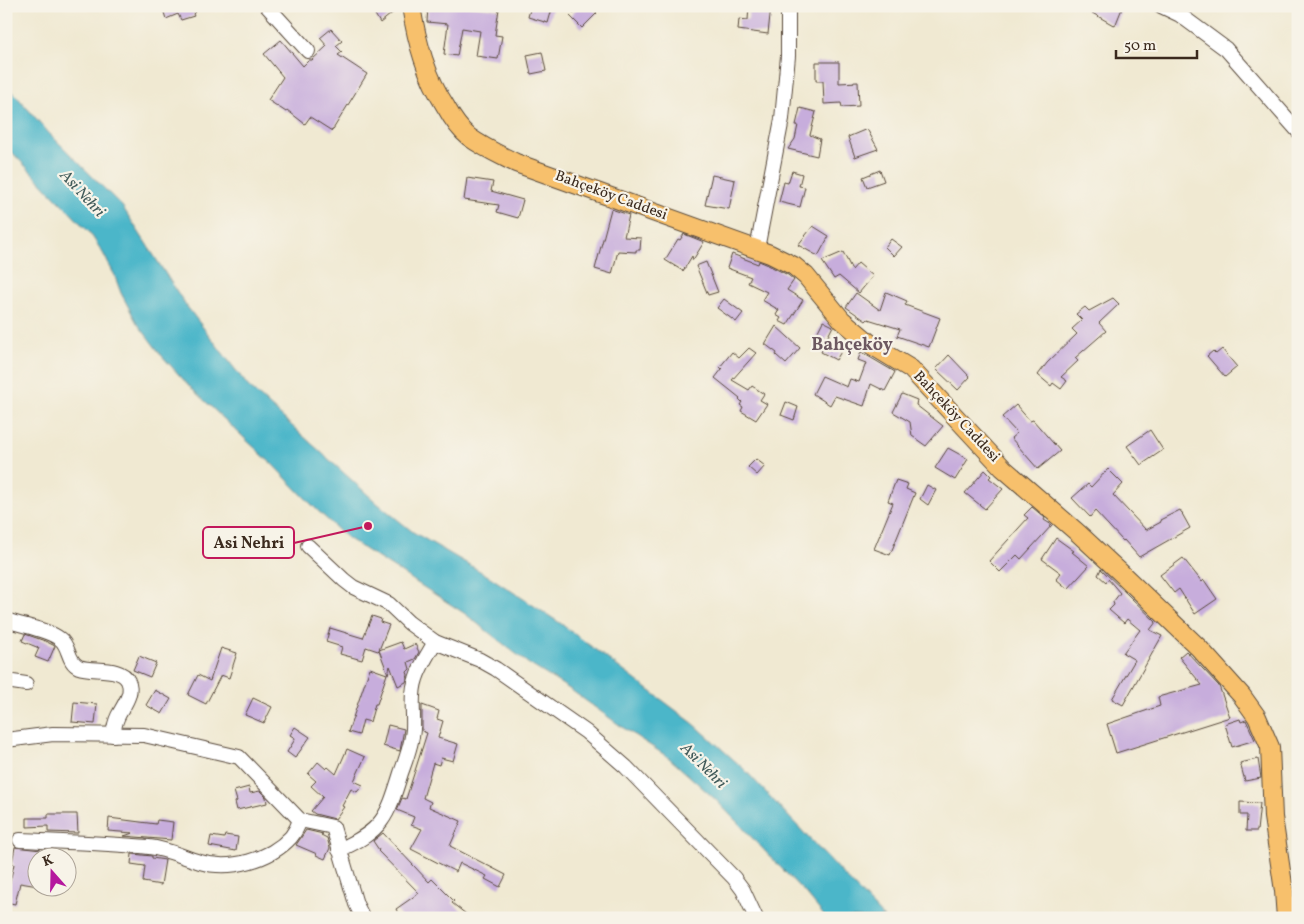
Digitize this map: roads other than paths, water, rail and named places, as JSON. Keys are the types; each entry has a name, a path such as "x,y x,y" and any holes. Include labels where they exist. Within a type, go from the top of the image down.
{"main road":[{"name":"Bahçeköy Caddesi","path":"412,6 426,72 452,118 468,136 489,150 516,163 756,248 794,266 806,276 842,320 873,346 911,369 1003,468 1078,533 1206,656 1242,696 1257,717 1270,747 1273,817 1286,918"}],"street":[{"path":"268,6 308,51"},
{"path":"756,248 782,120 788,56 788,6"},
{"path":"1161,6 1180,15 1226,49 1298,131"},
{"path":"308,546 344,580 389,604 409,623 435,642 480,660 586,732 605,748 734,878 743,890 756,918"},
{"path":"6,620 61,640 67,648 72,662 79,667 118,672 124,676 129,682 130,690 115,725 113,735"},
{"path":"339,850 372,833 383,821 390,808 412,742 412,696 415,680 421,665 435,642"},
{"path":"6,681 26,684"},
{"path":"6,740 53,734 144,735 239,757 300,820 333,827 356,904 363,918"},
{"path":"20,840 161,848 200,862 219,866 236,864 266,855 282,846 293,835 300,820"}],"water":[{"path":"6,84 48,132 122,206 185,304 248,386 377,503 413,532 490,577 560,623 694,724 744,769 884,918 826,918 808,896 715,799 668,757 571,690 529,664 464,613 347,538 314,507 273,465 191,388 162,356 137,323 121,293 114,274 90,233 6,146"}],"place":[{"name":"Asi Nehri","path":"368,526"}],"district":[{"name":"Bahçeköy","path":"852,345"}]}
